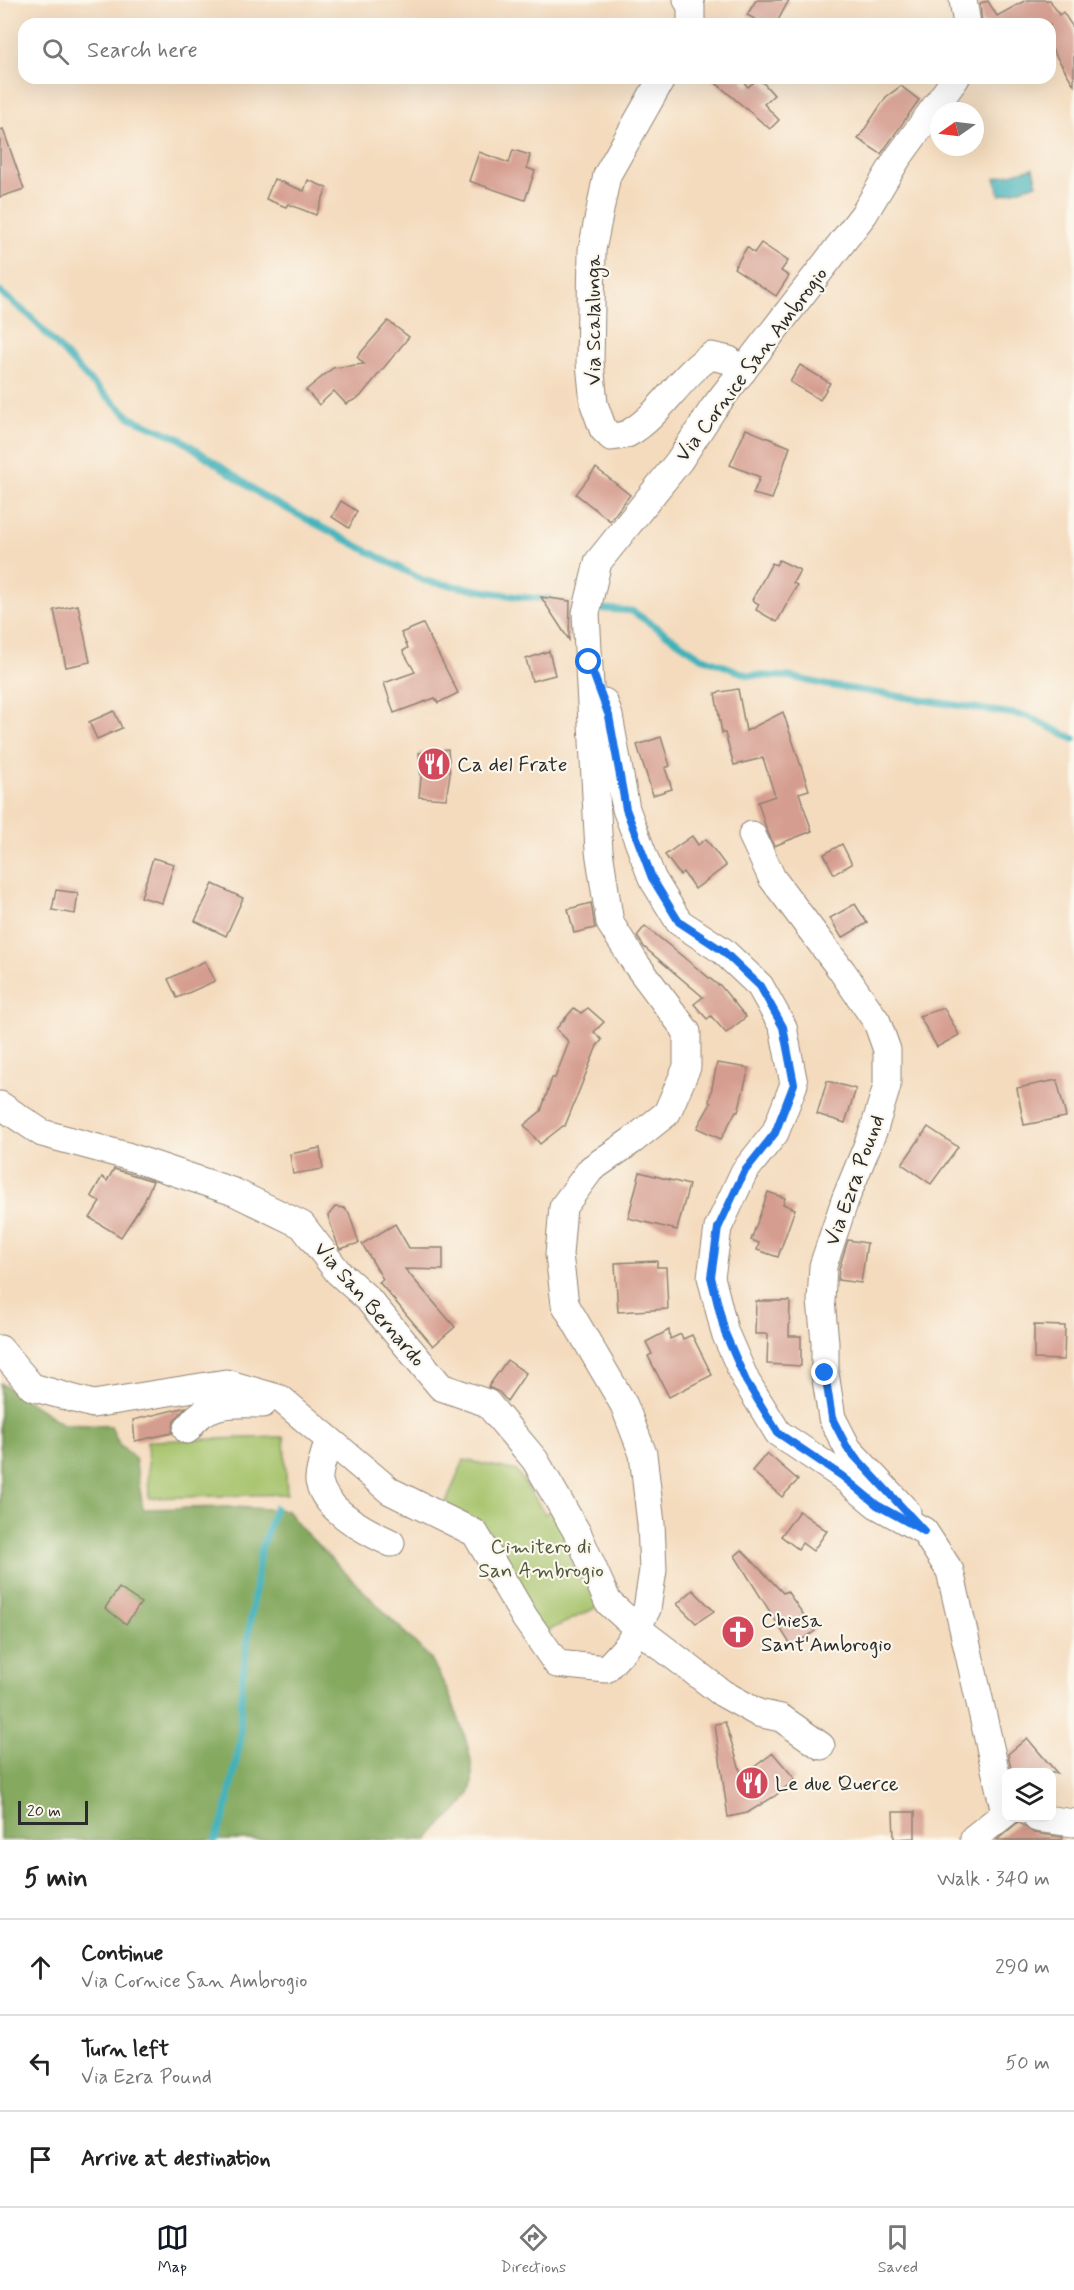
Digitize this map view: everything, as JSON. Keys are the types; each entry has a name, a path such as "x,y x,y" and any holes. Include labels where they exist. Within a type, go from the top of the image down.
{"street":[{"path":"687,0 691,6 691,18"},
{"path":"963,0 966,18"},
{"name":"Via Scalalunga","path":"659,84 607,176 592,250 590,363 594,404 603,429 611,437 628,434 666,399 698,364 711,356 729,360 743,370"},
{"name":"Via Cornice San Ambrogio","path":"0,1349 32,1387 93,1404 226,1383 281,1399 390,1491 475,1533 525,1618 557,1664 606,1669 628,1645 647,1609 653,1570 651,1524 643,1454 624,1405 565,1304 559,1256 563,1208 591,1169 667,1113 687,1067 687,1032 636,963 610,923 599,851 586,613 598,562 679,461 713,409 864,214 897,159 952,84"},
{"name":"Via Cornice San Ambrogio","path":"589,662 609,716 626,809 652,878 679,922 723,951 760,986 783,1027 794,1084 775,1133 744,1172 718,1228 711,1277 725,1333 746,1381 778,1433 842,1476 877,1505 924,1531 950,1571 1002,1796"},
{"name":"Via Ezra Pound","path":"752,835 772,878 878,1022 887,1050 887,1086 874,1129 845,1200 823,1266 821,1301 825,1373 832,1418 848,1449 924,1531"},
{"name":"Via San Bernardo","path":"0,1105 42,1133 127,1156 234,1192 302,1225 338,1272 368,1299 441,1387 487,1403 535,1460 578,1534 608,1602 637,1628"},
{"path":"187,1430 195,1416 226,1403 267,1404 296,1412"},
{"path":"329,1440 319,1479 328,1500 363,1530 391,1543"},
{"path":"637,1628 722,1693 758,1713 781,1718 821,1746"},
{"path":"974,1838 1002,1816"},
{"path":"1056,1821 1074,1823"}],"green space":[{"path":"0,1383 63,1424 111,1426 119,1444 135,1458 143,1509 232,1507 287,1510 299,1526 430,1658 454,1706 461,1726 468,1747 472,1783 464,1802 428,1840 0,1840"},
{"path":"284,1437 287,1494 149,1498 147,1441"},
{"name":"Cimitero di San Ambrogio","path":"464,1460 517,1471 545,1514 561,1504 608,1602 537,1636 475,1533 440,1516"}],"water":[{"path":"1033,168 1037,184 1000,195 995,178"}],"building":[{"path":"756,0 789,0 779,18 753,18 747,15"},
{"path":"1026,0 1050,0 1059,15 1063,12 1074,29 1074,85 1056,56 1056,18 981,18 980,3 988,1 997,16"},
{"path":"717,84 745,84 748,87 752,84 764,84 774,95 764,104 779,120 770,129"},
{"path":"901,86 919,100 881,154 858,139 886,97"},
{"path":"3,129 24,189 0,197 0,130"},
{"path":"513,150 530,155 527,168 535,171 525,200 469,181 479,152 509,163"},
{"path":"274,179 304,191 308,180 327,188 316,215 288,204 286,207 266,199"},
{"path":"761,243 788,261 781,271 789,276 776,296 734,268 747,247 754,253"},
{"path":"388,321 409,337 360,397 346,404 334,391 319,405 306,390 333,368 364,364 357,357"},
{"path":"800,365 830,383 820,400 790,382"},
{"path":"746,429 790,447 772,499 753,494 760,477 730,465"},
{"path":"596,468 630,495 610,521 576,494"},
{"path":"341,501 357,511 349,528 332,517"},
{"path":"779,560 800,570 793,583 797,585 777,622 756,610 759,604 752,600 772,563 776,565"},
{"path":"541,597 570,601 569,640"},
{"path":"78,605 90,662 66,667 54,610"},
{"path":"423,624 458,693 438,703 435,698 394,713 384,683 415,672 403,651 408,648 401,633"},
{"path":"549,651 555,675 532,681 526,659"},
{"path":"738,689 746,731 783,712 809,790 799,793 812,831 774,846 758,802 775,796 763,758 734,765 725,733 722,733 715,693"},
{"path":"114,711 122,728 97,739 89,722"},
{"path":"661,737 670,766 665,768 672,789 653,795 637,745"},
{"name":"Ca del Frate","path":"448,749 450,774 446,799 419,797 421,778 419,753"},
{"path":"692,836 698,845 706,839 726,866 695,889 683,872 680,875 665,855"},
{"path":"842,844 852,864 834,874 824,854"},
{"path":"153,858 174,864 162,903 141,897"},
{"path":"213,884 243,898 226,936 195,921"},
{"path":"56,890 78,893 75,914 52,910"},
{"path":"591,903 595,928 574,933 568,909"},
{"path":"855,904 867,923 842,938 830,918"},
{"path":"645,926 719,984 746,1017 726,1033 711,1016 707,1019 694,1004 703,997 644,947 637,936"},
{"path":"205,961 215,981 177,998 168,979"},
{"path":"574,1008 581,1013 588,1008 604,1022 594,1032 602,1040 597,1046 565,1126 540,1144 524,1125 541,1111 552,1078 555,1078 569,1042 556,1029"},
{"path":"944,1008 959,1035 937,1047 919,1016"},
{"path":"717,1063 749,1068 738,1112 736,1111 721,1139 697,1128 711,1103 709,1102"},
{"path":"1057,1080 1066,1117 1024,1125 1017,1088"},
{"path":"827,1081 856,1089 845,1123 817,1114"},
{"path":"928,1127 958,1147 931,1184 902,1164"},
{"path":"320,1148 323,1169 293,1174 290,1154"},
{"path":"114,1169 153,1181 144,1202 121,1237 90,1218 100,1202 91,1196 102,1177 107,1181"},
{"path":"640,1172 689,1185 677,1230 628,1218"},
{"path":"768,1192 785,1198 783,1204 795,1209 778,1257 757,1250 759,1243 751,1240"},
{"path":"335,1207 344,1208 349,1213 359,1243 340,1249 338,1246 328,1216"},
{"path":"395,1224 409,1248 443,1248 443,1270 405,1269 455,1327 433,1346 379,1282 383,1279 362,1244"},
{"path":"848,1240 867,1243 861,1283 838,1280"},
{"path":"657,1261 657,1267 666,1267 668,1309 618,1312 615,1263"},
{"path":"756,1301 790,1301 789,1336 801,1336 801,1366 767,1364 768,1334 755,1334"},
{"path":"1034,1325 1065,1326 1064,1360 1034,1359"},
{"path":"669,1330 670,1339 681,1334 683,1339 692,1335 712,1375 669,1397 648,1356 652,1354 646,1342"},
{"path":"507,1360 526,1373 507,1401 499,1392 488,1387"},
{"path":"186,1407 174,1421 172,1433 135,1441 133,1420"},
{"path":"767,1453 798,1480 782,1497 752,1471"},
{"path":"799,1511 827,1531 813,1551 802,1543 798,1549 781,1536"},
{"path":"742,1550 783,1593 787,1591 815,1631 792,1647 735,1556"},
{"path":"119,1588 141,1603 126,1624 105,1608"},
{"path":"693,1590 714,1611 696,1623 677,1604"},
{"path":"725,1722 742,1776 773,1753 795,1779 775,1796 747,1813 728,1817 715,1724"},
{"path":"1027,1738 1053,1768 1011,1768 1008,1754"},
{"path":"893,1812 915,1812 915,1838 894,1839"},
{"path":"1018,1822 1034,1833 1063,1837 1062,1840 997,1840"}],"waterway":[{"path":"0,292 30,316 88,379 131,418 179,438 266,498 425,581 520,597 549,599"},
{"path":"592,608 632,611 701,657 748,675 791,677 826,685 1027,716 1074,739"},
{"path":"215,1840 225,1815 240,1743 242,1680 260,1553 275,1508"}],"place":[{"name":"Ca del Frate","path":"434,764"},
{"name":"Chiesa Sant'Ambrogio","path":"738,1632"},
{"name":"Le due Querce","path":"752,1783"}],"route":[{"path":"589,662 609,716 626,809 652,878 679,922 723,951 760,986 783,1027 794,1084 775,1133 744,1172 718,1228 711,1277 725,1333 746,1381 778,1433 842,1476 877,1505 924,1531 848,1449 832,1418 825,1373"}]}
